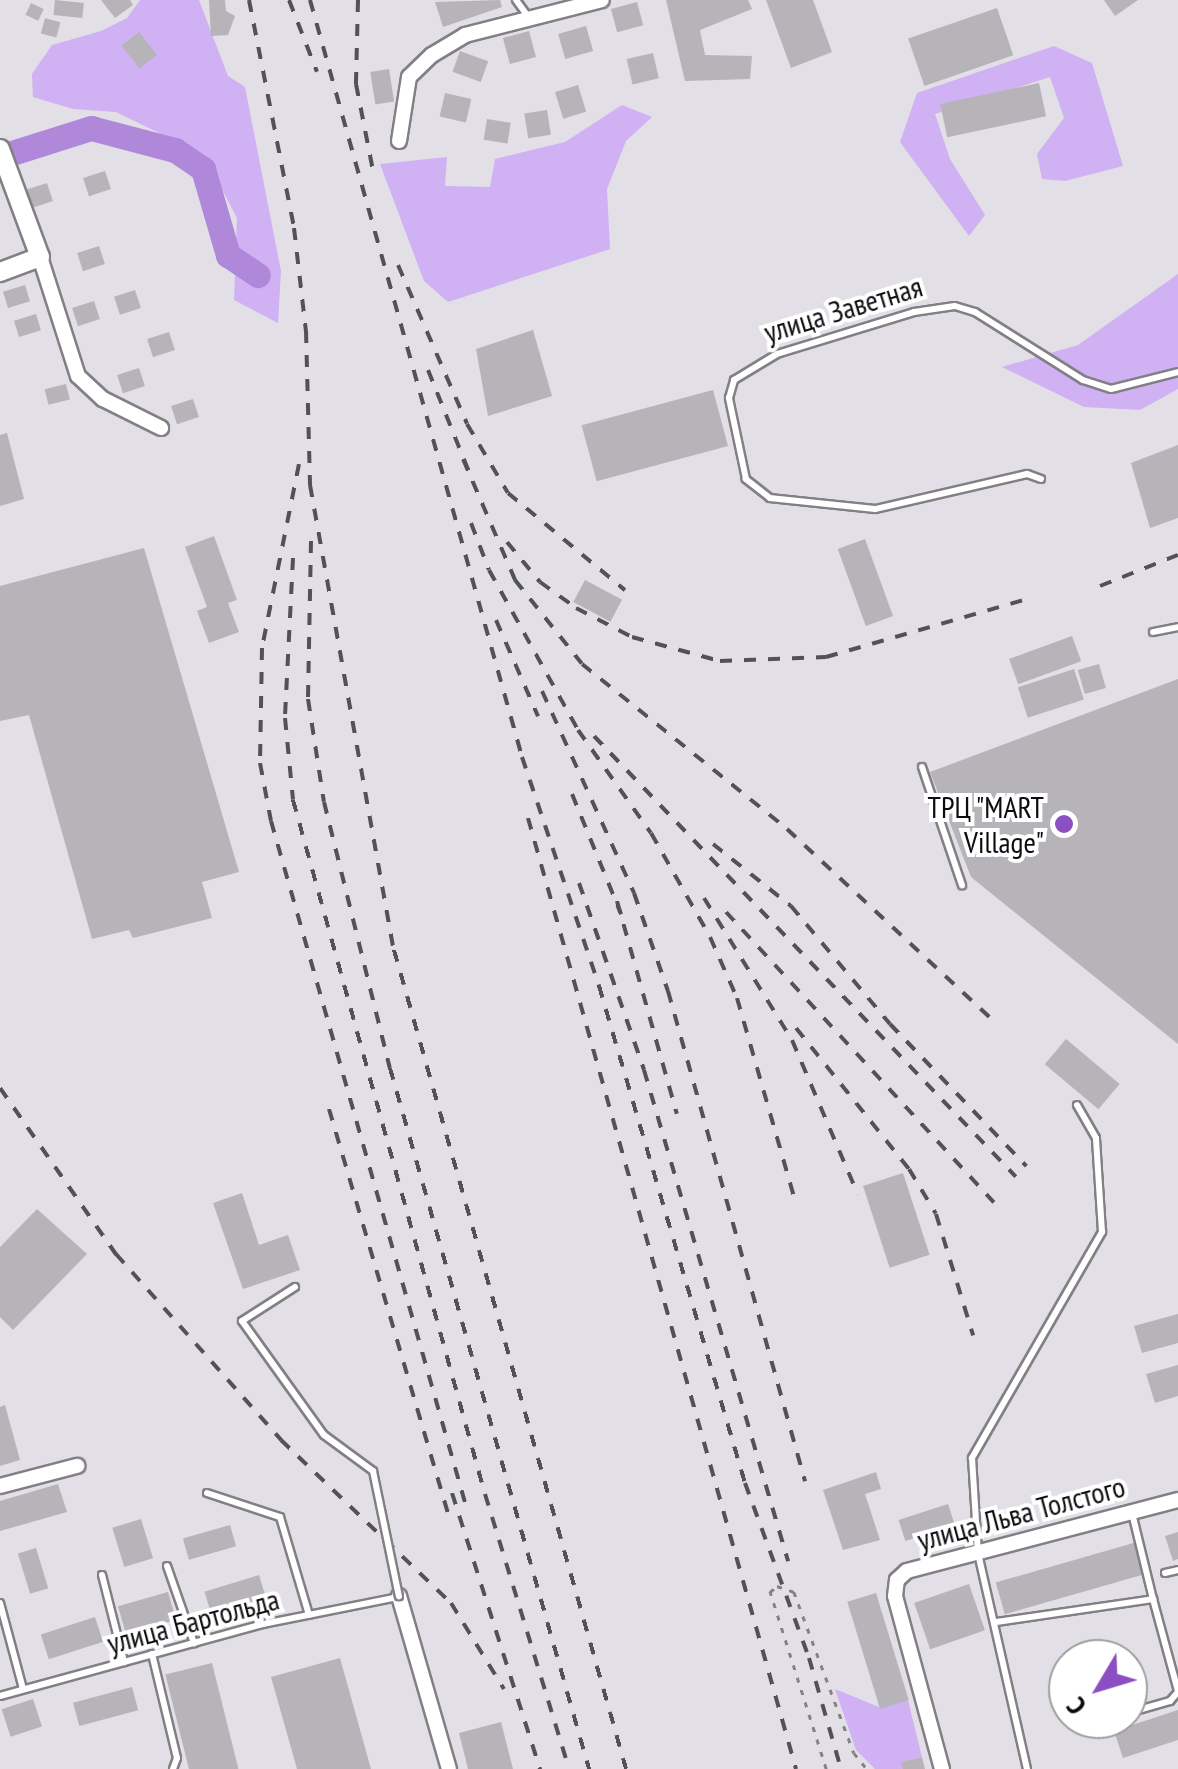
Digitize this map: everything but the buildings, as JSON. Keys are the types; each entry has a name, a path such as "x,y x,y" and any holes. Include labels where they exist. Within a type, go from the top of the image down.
{"street":[{"path":"398,141 409,77 432,56 465,36 602,0"},
{"path":"0,149 78,376 104,399 161,428"},
{"path":"0,272 40,257"},
{"path":"0,1486 77,1466"},
{"name":"улица Льва Толстого","path":"942,1769 895,1596 897,1580 907,1571 1178,1500"},
{"path":"400,1596 449,1769"}],"lane":[{"path":"516,0 530,18"},
{"name":"улица Заветная","path":"1040,479 1028,474 876,509 770,498 746,479 729,398 734,380 777,354 914,312 955,306 975,312 1083,380 1111,389 1178,372"},
{"path":"1153,632 1178,627"},
{"path":"922,766 962,886"},
{"path":"1027,1769 978,1552 972,1458 1102,1232 1096,1138 1078,1105"},
{"path":"295,1287 242,1321 324,1435 373,1471 400,1596"},
{"path":"207,1493 280,1517 309,1615"},
{"path":"1132,1513 1178,1692 1170,1701 1148,1707"},
{"path":"167,1566 194,1643"},
{"path":"1165,1574 1178,1570"},
{"path":"102,1575 124,1662"},
{"name":"улица Бартольда","path":"0,1696 194,1643 400,1596"},
{"path":"996,1622 1153,1599"},
{"path":"0,1603 23,1689"},
{"path":"152,1654 176,1758 173,1769"}],"path":[{"path":"826,1769 771,1597 777,1586 794,1592 854,1753 867,1769"}],"shaded area":[{"path":"140,0 199,0 228,76 245,87 281,271 278,323 234,300 237,218 204,155 116,112 73,109 33,97 32,74 52,45 101,31 127,18"},
{"path":"1054,46 1092,63 1123,166 1065,181 1042,179 1037,154 1064,118 1050,77 935,114 950,159 985,215 969,236 900,142 917,93"},
{"path":"622,105 652,117 626,141 607,189 610,249 448,302 424,281 380,164 447,157 445,186 490,187 495,159 565,142"},
{"path":"1178,274 1178,389 1140,410 1084,407 1002,367 1078,345"},
{"path":"835,1689 879,1707 908,1700 922,1757 902,1762 903,1769 875,1769 856,1750"}],"waterway":[{"path":"15,152 91,128 175,150 203,169 228,255 258,275"}],"railway":[{"path":"249,0 294,228 306,331 310,485 394,950 626,1769"},
{"path":"289,0 317,72"},
{"path":"310,0 522,757 599,986 745,1483 809,1658 841,1769"},
{"path":"358,0 356,84 374,176"},
{"path":"398,265 467,424 508,493 625,590"},
{"path":"428,370 469,472"},
{"path":"463,459 515,580 582,664 787,829 995,1022"},
{"path":"299,464 262,648 260,763 271,821 466,1506"},
{"path":"471,523 489,570 578,730 651,833 710,937 737,998 796,1204"},
{"path":"311,541 308,699 324,802 390,1068 589,1769"},
{"path":"507,542 540,582 576,608 632,637 720,661 826,657 1034,597"},
{"path":"1100,586 1178,555"},
{"path":"293,558 285,718 293,800 485,1494 569,1769"},
{"path":"496,620 538,716"},
{"path":"542,691 634,893 668,991 805,1481"},
{"path":"594,736 1016,1177"},
{"path":"572,794 621,914"},
{"path":"528,818 796,1769"},
{"path":"713,844 791,906 890,1024 1026,1166"},
{"path":"579,883 644,1070 788,1561"},
{"path":"704,898 792,1040 858,1195"},
{"path":"617,901 677,1114"},
{"path":"726,912 994,1202"},
{"path":"796,1028 909,1169 936,1214 973,1335"},
{"path":"0,1088 116,1254 281,1440 451,1603 504,1689"},
{"path":"329,1109 448,1513"},
{"path":"452,1493 540,1769"}],"place":[{"name":"ТРЦ \"MART Village\"","path":"1064,824"}]}
